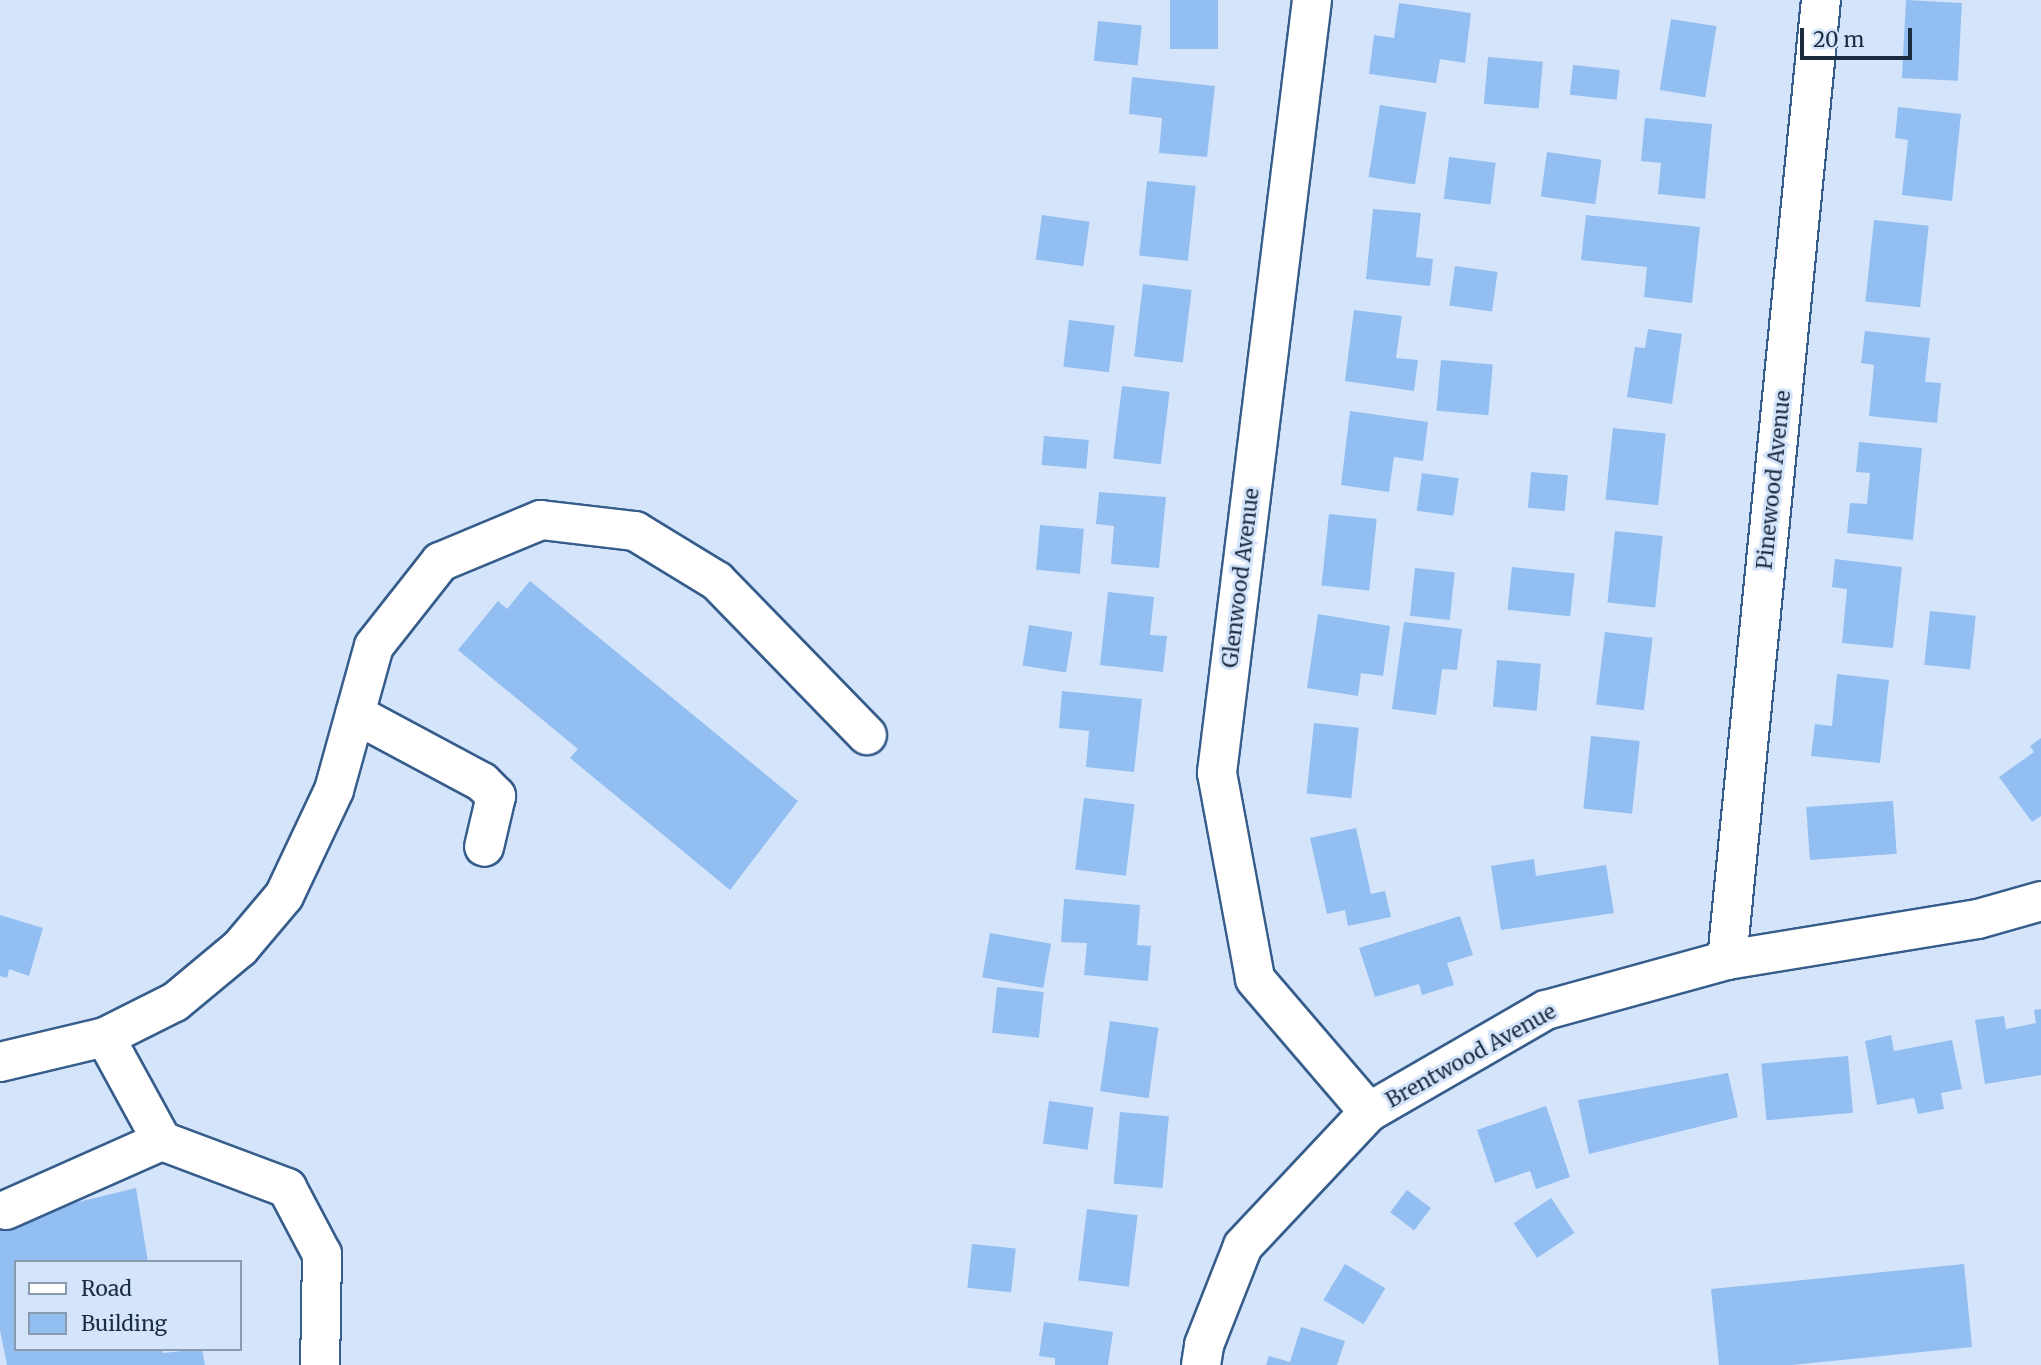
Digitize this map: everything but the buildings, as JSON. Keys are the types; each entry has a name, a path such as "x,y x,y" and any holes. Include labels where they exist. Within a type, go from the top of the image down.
{"street":[{"name":"Glenwood Avenue","path":"1312,0 1217,774 1255,979 1369,1112"},
{"name":"Pinewood Avenue","path":"1727,960 1821,0"},
{"path":"0,1062 105,1037 175,1002 240,948 284,896 334,790 374,646 440,562 541,520 635,531 717,581 867,735"},
{"path":"355,714 482,782 496,796 484,847"},
{"name":"Brentwood Avenue","path":"1201,1365 1242,1246 1369,1112 1546,1010 1727,960 1978,919 2041,901"},
{"path":"105,1037 162,1141 287,1188 323,1254 320,1365"},
{"path":"6,1210 162,1141"}]}
